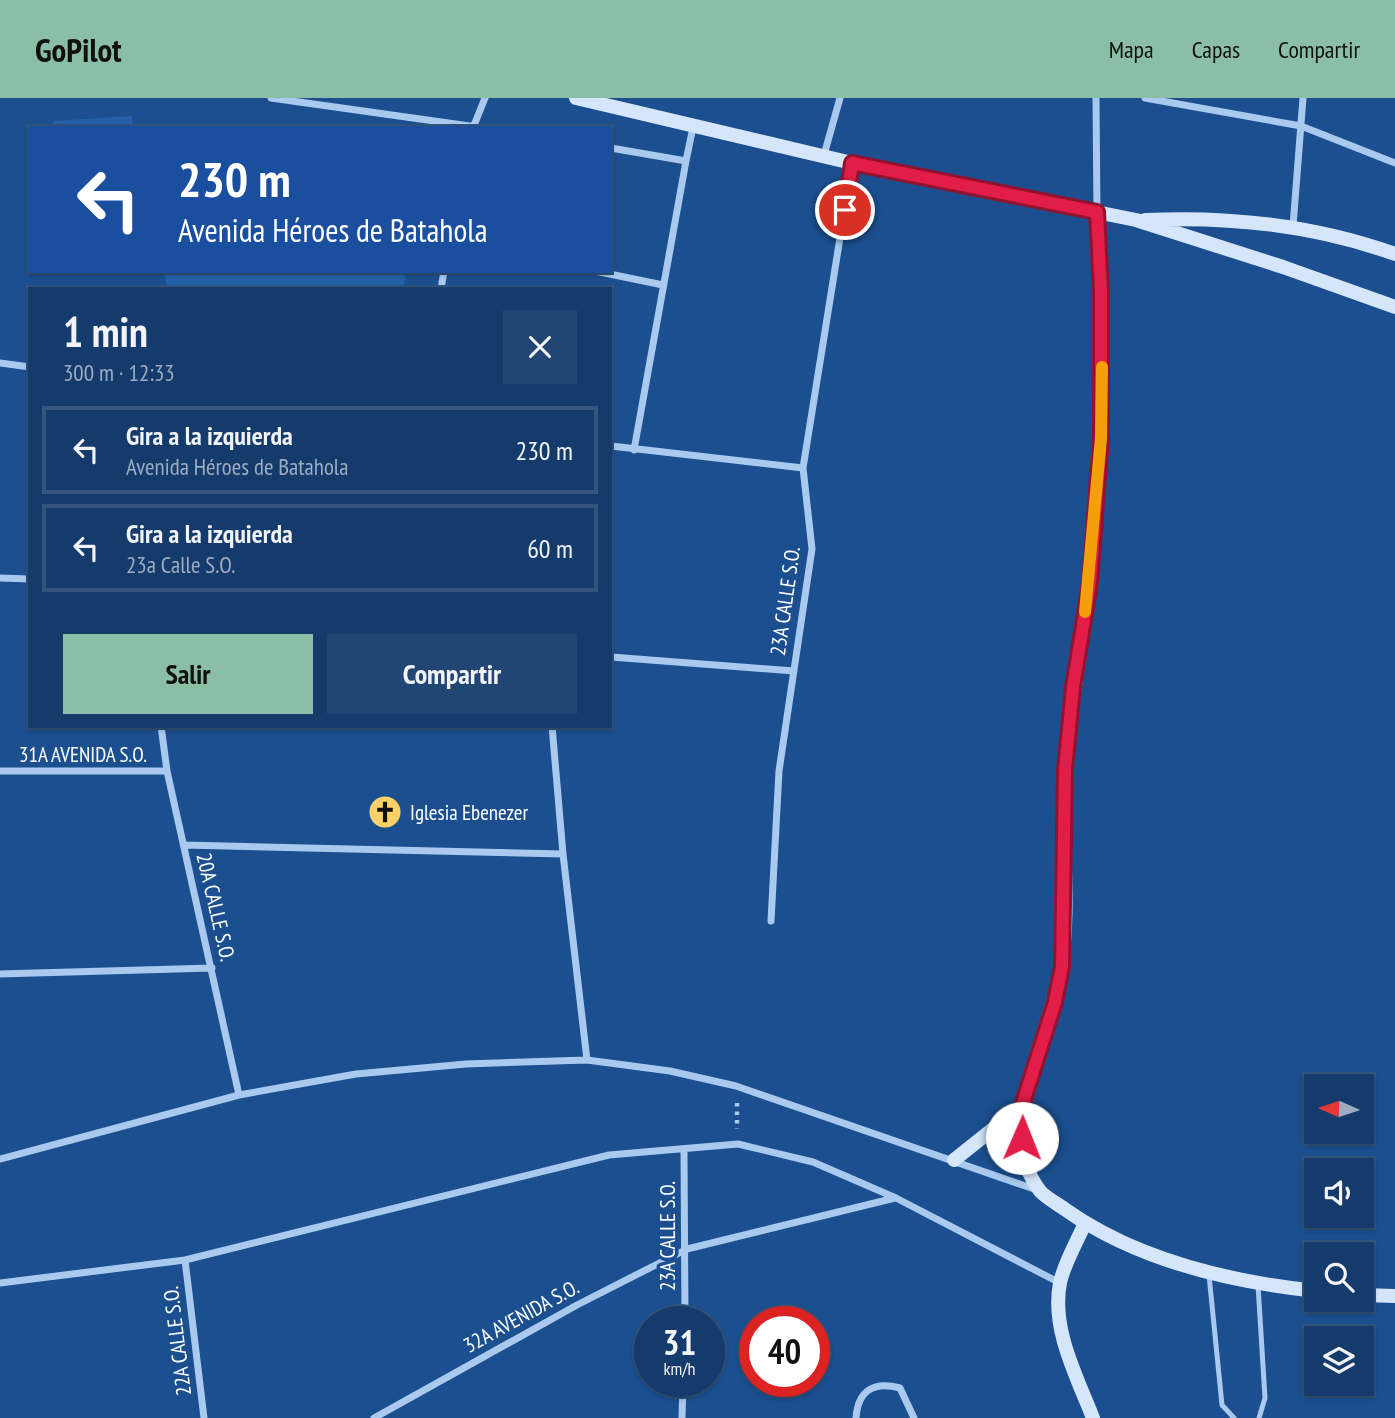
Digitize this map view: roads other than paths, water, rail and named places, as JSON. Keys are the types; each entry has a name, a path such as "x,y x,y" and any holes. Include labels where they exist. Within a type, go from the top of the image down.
{"street":[{"path":"271,98 466,126"},
{"path":"473,126 485,98"},
{"path":"576,98 852,163 1136,220 1283,267 1395,307"},
{"path":"824,155 840,98"},
{"path":"1041,1192 1027,1164 1022,1138 1022,1106 1055,1002 1062,967 1065,770 1073,687 1090,583 1101,438 1102,315 1097,212 1096,98"},
{"path":"1145,98 1301,127 1395,163"},
{"path":"1293,226 1303,98"},
{"path":"634,450 693,127"},
{"path":"612,148 686,161"},
{"name":"23A CALLE S.O.","path":"771,922 779,771 812,549 803,468 852,163"},
{"path":"1136,220 1188,218 1293,226 1395,254"},
{"path":"604,273 663,285"},
{"path":"0,363 28,367"},
{"path":"612,446 803,468"},
{"path":"0,578 28,579"},
{"path":"612,657 793,671"},
{"name":"20A CALLE S.O.","path":"161,728 167,771 239,1095"},
{"path":"552,728 563,854 587,1060"},
{"name":"31A AVENIDA S.O.","path":"0,771 167,771"},
{"path":"184,845 563,854"},
{"path":"0,974 212,968"},
{"path":"0,1159 239,1095 356,1074 466,1063 587,1060 670,1071 736,1086 1041,1192 1085,1223 1209,1272 1258,1285 1304,1290"},
{"path":"954,1160 1022,1106"},
{"path":"0,1283 185,1260 609,1155 737,1144 813,1162 896,1198 1060,1283"},
{"name":"23A CALLE S.O.","path":"684,1150 687,1249 685,1306"},
{"name":"32A AVENIDA S.O.","path":"374,1418 577,1305 687,1249 896,1198"},
{"path":"1085,1223 1060,1283 1059,1314 1067,1352 1093,1418"},
{"name":"22A CALLE S.O.","path":"185,1260 204,1418"},
{"path":"1374,1295 1395,1296"},
{"path":"856,1418 860,1397 870,1387 886,1384 900,1388 914,1418"},
{"path":"682,1418 683,1397"}],"lane":[{"path":"1209,1272 1222,1405 1234,1418"},
{"path":"1258,1285 1265,1398 1259,1418"}],"place":[{"name":"Iglesia Ebenezer","path":"385,812"}]}
